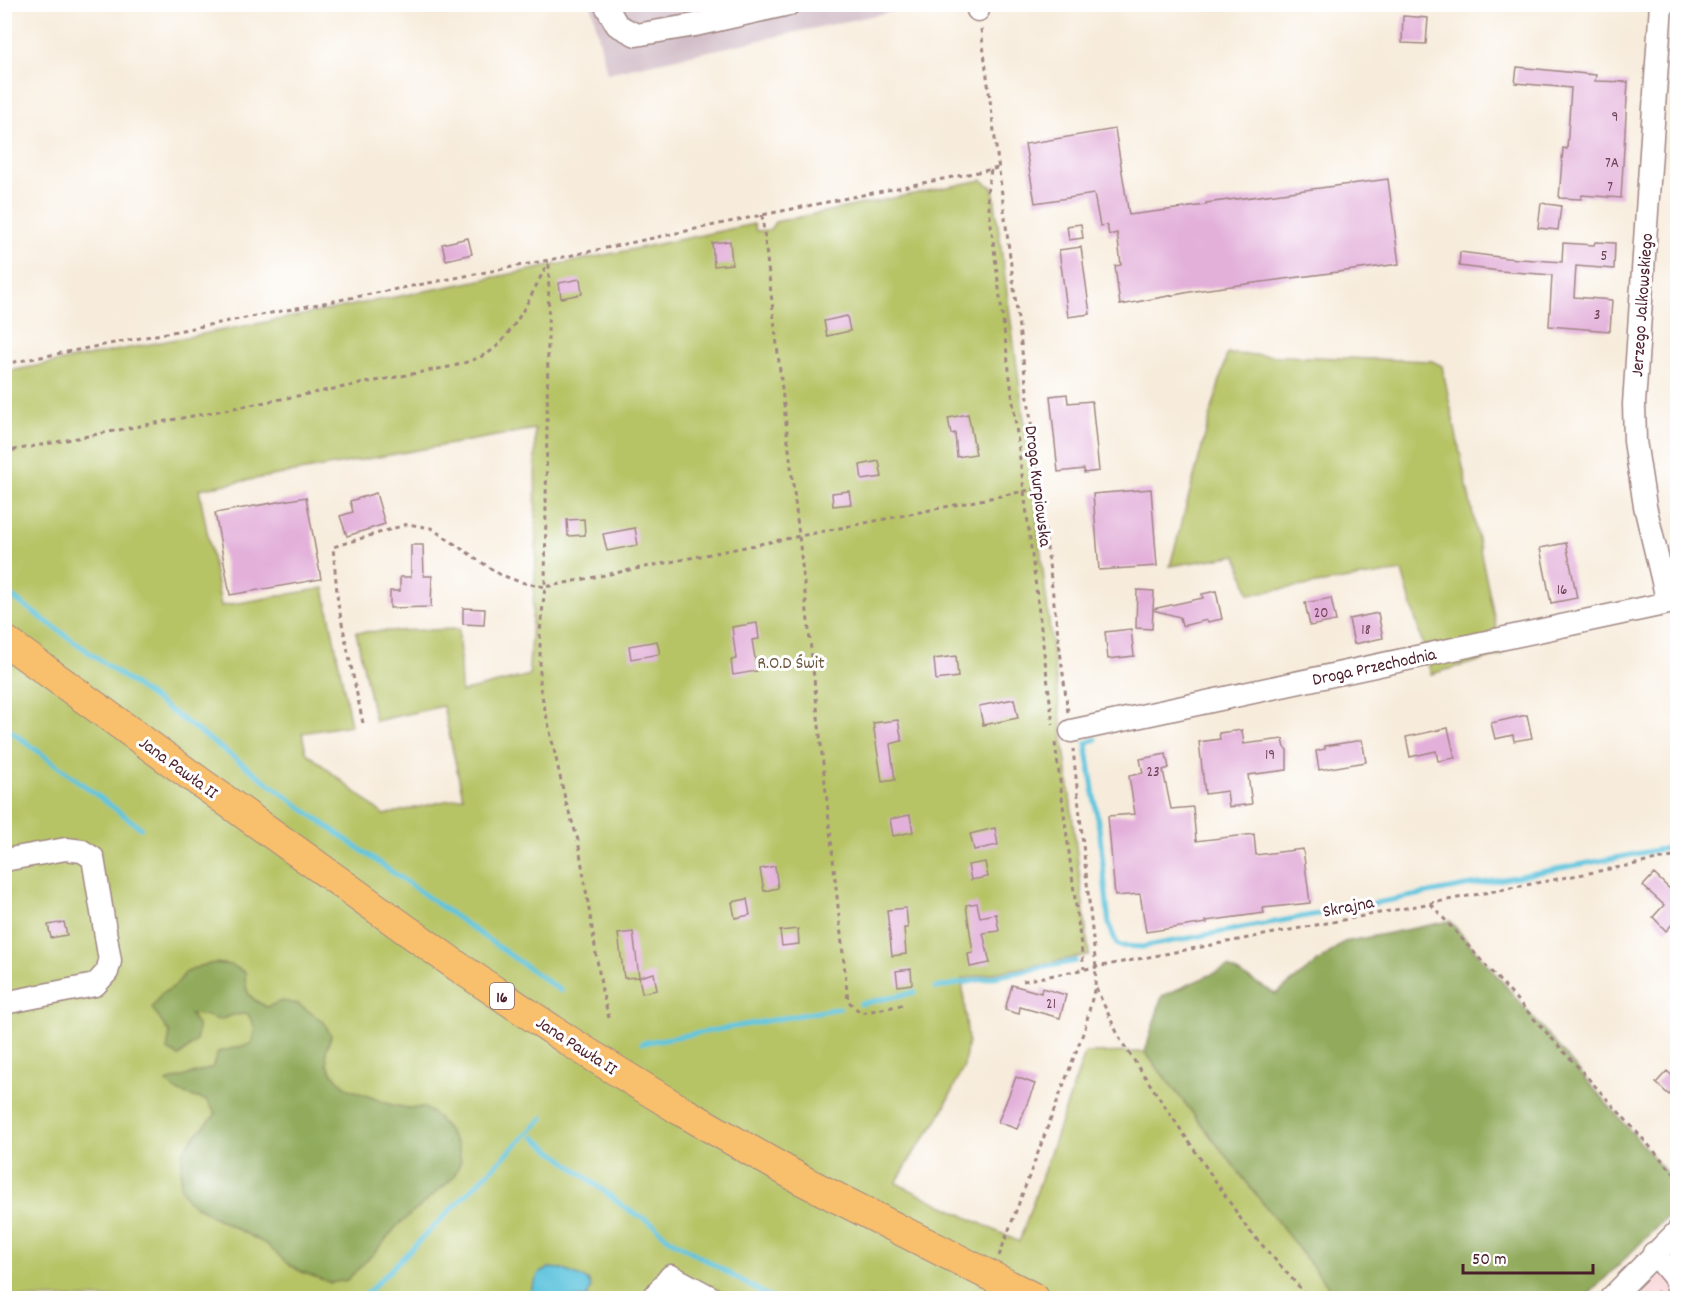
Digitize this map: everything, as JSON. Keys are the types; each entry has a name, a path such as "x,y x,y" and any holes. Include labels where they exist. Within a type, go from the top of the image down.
{"main road":[{"name":"Jana Pawła II","path":"4,640 448,960 575,1045 699,1122 793,1175 1034,1299"}],"street":[{"path":"605,4 617,25 636,35 695,25 789,4"},
{"name":"Jerzego Jalkowskiego","path":"1661,4 1634,404 1635,441 1645,506 1673,602"},
{"name":"Droga Przechodnia","path":"1060,734 1673,602"},
{"path":"4,860 66,849 82,851 93,858 110,961 107,972 95,986 4,1003"},
{"path":"1611,1299 1677,1231"},
{"path":"1654,1253 1674,1277 1677,1287"},
{"path":"653,1299 671,1276 712,1299"}],"path":[{"name":"Droga Kurpiowska","path":"978,7 1040,488 1060,734 1096,968 1095,986 1085,1028 1000,1253"},
{"path":"4,364 549,260 998,168"},
{"path":"991,170 987,192 1024,492 1060,734 1084,969"},
{"path":"762,215 799,536 848,1001 861,1013 902,1005"},
{"path":"4,452 454,366 479,358 499,344 518,318 549,260"},
{"path":"549,260 545,587 540,632 540,687 566,803 578,840 602,991 609,1018"},
{"path":"363,723 338,604 333,546 408,524 431,528 499,574 520,582 545,587 1040,488"},
{"name":"Skrajna","path":"1023,981 1677,856"},
{"path":"1431,904 1677,1178"},
{"path":"1095,986 1122,1041 1247,1228 1310,1299"}],"shaded area":[{"path":"591,4 922,5 607,73"},
{"path":"1677,1259 1677,1298 1639,1298"}],"green space":[{"name":"R.O.D Świt","path":"982,180 993,188 1032,479 1089,955 962,979 968,1041 964,1066 939,1118 915,1151 896,1183 1019,1242 1085,1053 1145,1052 1337,1298 5,1298 5,372 754,224 756,231 770,230 775,222","holes":["535,429 536,558 530,675 461,692 459,629 356,632 375,721 443,706 463,797 384,815 306,752 302,733 351,725 324,588 221,606 199,489"]},
{"path":"1227,354 1432,361 1442,366 1502,655 1431,674 1402,571 1249,594 1237,555 1170,566"},
{"path":"1450,921 1677,1185 1677,1207 1585,1298 1337,1298 1145,1052 1162,996 1228,967 1276,994 1344,942"},
{"path":"215,963 231,965 245,972 249,994 261,1004 267,1007 282,1001 298,1004 324,1022 331,1036 326,1050 327,1065 337,1079 349,1089 392,1105 425,1108 437,1117 458,1146 461,1161 453,1178 396,1227 347,1280 331,1283 289,1265 266,1244 212,1216 187,1200 180,1185 183,1151 216,1114 207,1101 179,1092 166,1082 212,1068 218,1052 251,1044 255,1028 248,1014 233,1015 219,1020 204,1015 190,1014 198,1027 196,1041 179,1056 167,1050 170,1034 152,1008 161,994 175,986 185,973 200,966"}],"water":[{"path":"549,1268 562,1269 588,1280 591,1288 586,1298 527,1298 539,1273"}],"building":[{"path":"1403,16 1428,18 1426,44 1402,43"},
{"path":"1517,67 1596,75 1595,81 1628,82 1621,198 1582,195 1581,199 1559,198 1563,148 1567,149 1571,88 1515,83"},
{"path":"1115,129 1129,215 1388,179 1399,264 1201,290 1120,305 1115,266 1121,265 1117,233 1109,235 1107,225 1100,226 1094,194 1035,203 1025,144"},
{"path":"1541,203 1561,206 1558,230 1538,228"},
{"path":"1081,224 1083,238 1069,240 1067,226"},
{"path":"468,238 472,254 446,260 442,244"},
{"path":"730,241 732,264 714,266 712,243"},
{"path":"1595,242 1615,243 1614,269 1576,266 1574,297 1612,300 1610,331 1549,326 1552,275 1459,266 1460,252 1562,262 1563,243 1594,245"},
{"path":"1081,247 1090,314 1068,317 1059,250"},
{"path":"580,279 582,294 561,298 559,283"},
{"path":"847,316 850,331 827,336 824,321"},
{"path":"1067,394 1068,403 1092,401 1099,471 1084,473 1084,469 1058,472 1050,396"},
{"path":"968,414 976,454 957,457 955,433 951,434 948,418"},
{"path":"879,461 882,477 862,480 860,465"},
{"path":"1151,489 1157,566 1099,570 1093,494"},
{"path":"849,491 851,504 833,506 832,493"},
{"path":"376,493 385,524 347,536 340,516 353,512 350,501"},
{"path":"306,497 321,579 230,595 215,513"},
{"path":"584,519 585,535 568,536 567,520"},
{"path":"635,528 638,545 607,551 603,534"},
{"path":"1566,543 1577,598 1551,603 1540,548"},
{"path":"411,545 423,545 424,576 432,576 431,607 390,608 390,591 400,591 400,577 411,577"},
{"path":"1137,590 1154,591 1153,609 1203,598 1202,594 1216,591 1222,619 1182,626 1180,617 1153,610 1152,629 1136,628"},
{"path":"1331,598 1336,621 1310,626 1305,603"},
{"path":"463,608 485,609 484,625 463,624"},
{"path":"1378,613 1383,638 1354,644 1349,619"},
{"path":"757,623 759,639 752,640 757,671 733,675 731,660 736,659 732,627"},
{"path":"1131,629 1134,656 1108,659 1105,632"},
{"path":"657,641 660,654 631,659 629,646"},
{"path":"956,656 958,677 936,680 934,659"},
{"path":"1014,699 1018,718 983,725 979,706"},
{"path":"1527,715 1532,738 1514,741 1513,735 1495,739 1491,723"},
{"path":"898,720 902,741 890,744 895,780 882,782 873,723"},
{"path":"1448,728 1455,758 1438,761 1436,751 1410,757 1406,737"},
{"path":"1242,730 1244,744 1283,739 1287,750 1287,770 1248,775 1252,804 1229,807 1227,791 1205,794 1199,742 1220,739 1219,733"},
{"path":"1362,740 1366,762 1319,770 1316,751 1325,749 1325,746"},
{"path":"1166,754 1169,768 1163,770 1171,809 1193,807 1196,841 1254,834 1256,855 1303,849 1310,903 1263,908 1264,913 1146,932 1140,894 1115,896 1108,816 1135,814 1129,776 1143,773 1140,759"},
{"path":"910,815 913,832 893,836 890,819"},
{"path":"995,828 998,845 974,850 970,834"},
{"path":"985,862 988,877 971,880 968,865"},
{"path":"775,866 778,888 764,891 760,869"},
{"path":"1654,874 1675,894 1677,891 1677,919 1666,931 1653,917 1664,905 1643,886"},
{"path":"747,899 750,915 735,918 732,902"},
{"path":"977,903 980,917 996,914 999,931 983,933 990,963 970,967 968,954 973,953 966,905"},
{"path":"906,908 908,928 904,928 906,954 892,956 887,910"},
{"path":"64,922 67,935 51,938 48,925"},
{"path":"798,929 799,944 782,946 780,931"},
{"path":"633,932 639,977 624,978 618,934"},
{"path":"911,969 912,984 898,986 896,971"},
{"path":"654,973 657,990 642,993 639,977"},
{"path":"1012,985 1041,993 1042,988 1066,995 1060,1018 1020,1007 1019,1014 1005,1010"},
{"path":"1667,1071 1677,1080 1677,1086 1669,1095 1656,1083"},
{"path":"1016,1077 1035,1084 1017,1129 998,1122"}],"waterway":[{"path":"4,591 317,819 561,991"},
{"path":"4,726 141,828"},
{"path":"1096,739 1086,743 1100,835 1109,925 1120,946 1142,947 1678,846"},
{"path":"935,988 1076,961"},
{"path":"860,1004 915,992"},
{"path":"642,1043 840,1008"},
{"path":"362,1298 543,1118"},
{"path":"534,1137 627,1209 653,1224 668,1238 771,1298"}]}
